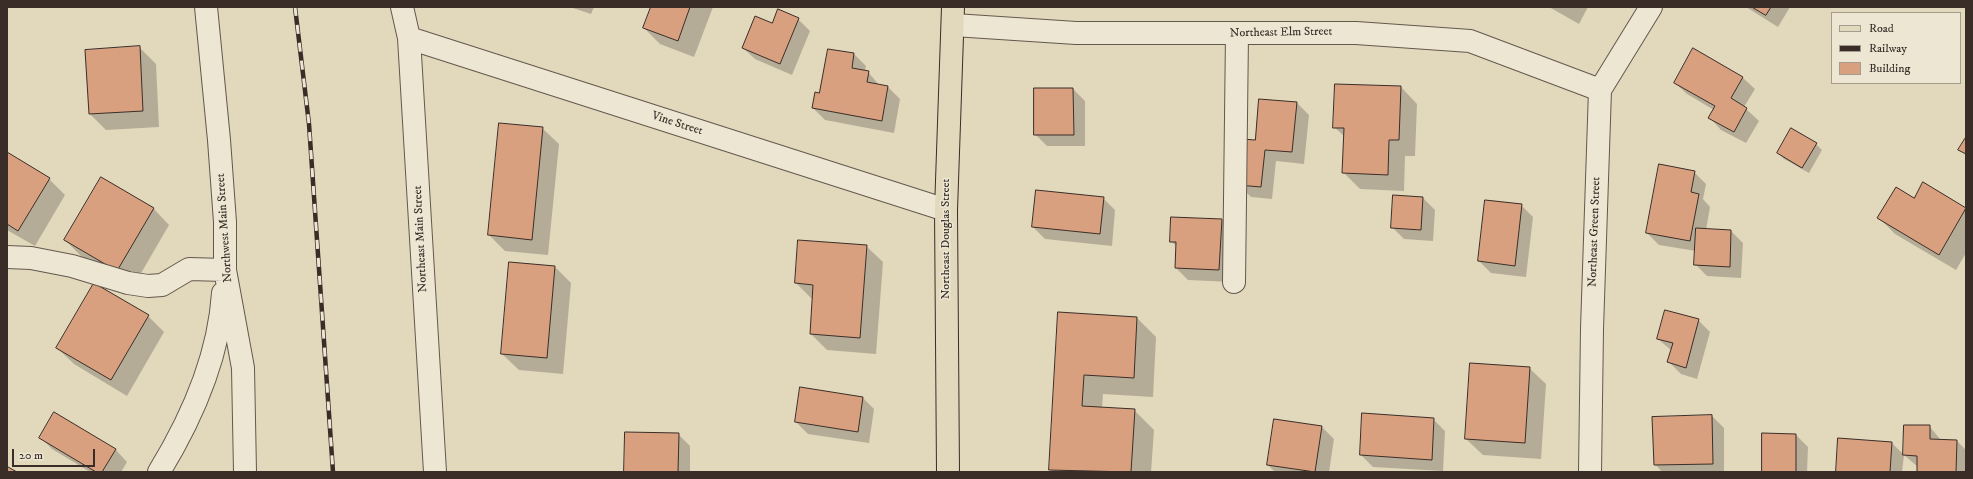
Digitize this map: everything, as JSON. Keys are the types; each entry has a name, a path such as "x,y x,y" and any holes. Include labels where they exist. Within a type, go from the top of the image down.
{"main road":[{"name":"Northeast Douglas Street","path":"948,472 946,210 953,16"}],"street":[{"name":"Northwest Main Street","path":"206,7 225,222 225,270 243,368 245,472"},
{"name":"Northeast Main Street","path":"402,7 409,38 435,472"},
{"name":"Northeast Green Street","path":"1590,472 1592,329 1600,90 1651,7"},
{"name":"Northeast Elm Street","path":"953,16 1076,33 1356,33 1470,41 1600,90"},
{"path":"1234,282 1237,34"},
{"name":"Vine Street","path":"409,38 946,210"},
{"path":"7,256 31,258 72,266 128,283 148,286 162,285 188,268 225,270 222,314 217,341 209,367 186,423 159,472"}],"building":[{"path":"651,7 690,7 678,41 643,28"},
{"path":"1752,7 1771,7 1766,15"},
{"path":"778,9 799,18 780,64 742,48 755,16 772,23"},
{"path":"140,46 143,111 89,114 85,50"},
{"path":"1693,48 1743,77 1731,98 1747,108 1734,132 1708,118 1715,106 1674,83"},
{"path":"828,49 854,53 852,68 869,71 867,82 888,86 882,121 812,108 815,92 819,93"},
{"path":"1335,84 1401,86 1399,140 1389,140 1388,175 1342,173 1344,128 1333,128"},
{"path":"1034,88 1073,88 1074,135 1034,135"},
{"path":"1259,99 1297,102 1292,152 1265,150 1261,187 1238,185 1242,139 1255,140"},
{"path":"499,123 543,127 532,240 488,235"},
{"path":"1791,128 1817,143 1802,168 1777,153"},
{"path":"1966,137 1966,154 1958,150"},
{"path":"7,152 50,178 18,231 7,224"},
{"path":"1659,164 1695,171 1691,192 1699,194 1690,241 1646,233"},
{"path":"101,177 154,208 117,271 64,240"},
{"path":"1923,182 1966,208 1939,255 1877,218 1896,187 1914,198"},
{"path":"1036,190 1104,197 1100,234 1032,227"},
{"path":"1393,195 1423,197 1421,230 1391,228"},
{"path":"1485,200 1522,204 1515,266 1478,261"},
{"path":"1171,217 1222,219 1219,270 1175,268 1176,242 1170,242"},
{"path":"1696,228 1731,230 1730,267 1694,265"},
{"path":"798,240 867,245 860,338 810,334 813,285 795,283"},
{"path":"509,262 555,266 547,358 501,354"},
{"path":"94,283 149,315 111,380 56,348"},
{"path":"1665,310 1699,319 1686,368 1667,362 1673,343 1657,339"},
{"path":"1058,312 1137,317 1134,378 1084,375 1082,406 1135,409 1131,472 1049,470"},
{"path":"1470,363 1530,367 1525,443 1465,439"},
{"path":"800,387 863,397 858,432 795,422"},
{"path":"54,412 116,449 102,472 96,472 39,438"},
{"path":"1362,413 1434,418 1432,460 1360,455"},
{"path":"1712,415 1713,464 1654,465 1652,417"},
{"path":"1274,419 1322,426 1315,472 1267,465"},
{"path":"1904,425 1930,425 1930,439 1957,440 1956,472 1917,472 1917,456 1903,455"},
{"path":"625,432 679,433 678,472 624,472"},
{"path":"1762,433 1796,434 1796,472 1762,472"},
{"path":"1838,438 1892,442 1890,472 1836,472"},
{"path":"8,467 17,472 7,472"}],"railway":[{"path":"295,7 309,124 333,472"}]}
